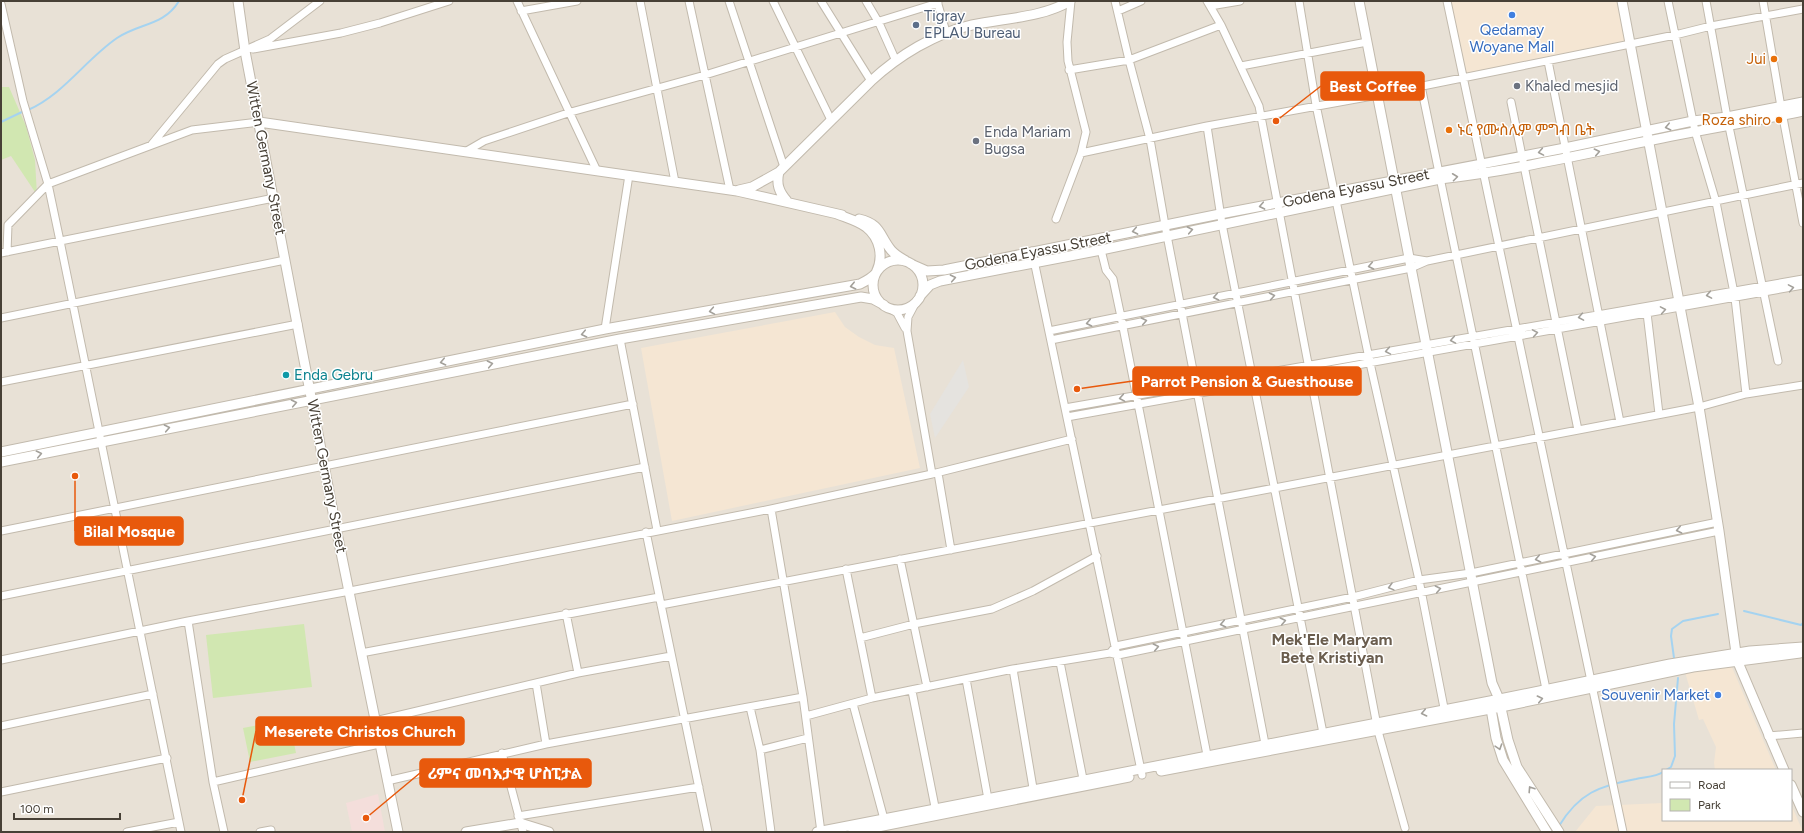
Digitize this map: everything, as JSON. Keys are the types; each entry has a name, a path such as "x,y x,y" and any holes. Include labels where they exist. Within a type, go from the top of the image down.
{"street":[{"name":"Witten Germany Street","path":"238,1 245,51 311,389 336,528 398,832"},
{"path":"151,145 218,64 270,38 320,1"},
{"path":"245,51 341,33 380,23 449,1"},
{"path":"517,1 597,171"},
{"path":"521,11 577,1"},
{"path":"640,1 675,182"},
{"path":"689,1 705,75 734,190"},
{"path":"729,1 749,61 781,169 777,182 778,188 787,202"},
{"path":"773,1 831,120"},
{"path":"822,1 871,81"},
{"path":"866,1 878,22 896,61"},
{"path":"734,190 752,187 781,169 871,81 896,61 946,32 970,25 1044,13 1071,1 1067,42 1069,70 1086,132 1081,153 1056,218"},
{"path":"1115,1 1128,60 1150,139 1180,305 1266,748"},
{"path":"1118,11 1141,1"},
{"path":"1240,1 1208,3 1221,25 1259,106 1378,727 1405,828"},
{"path":"1299,1 1316,105 1368,355 1419,580 1445,713"},
{"path":"1359,1 1492,683 1500,703 1508,740 1517,767 1559,832"},
{"path":"1447,1 1623,832"},
{"path":"1622,1 1699,407 1718,526 1736,657 1768,736 1784,769"},
{"path":"1668,1 1693,121 1716,202 1734,294 1746,394"},
{"path":"1706,1 1778,361"},
{"path":"1763,1 1782,111 1800,184 1803,223"},
{"path":"465,152 484,141 570,112 705,75 841,34 938,2 946,32"},
{"path":"1,4 23,101 48,184 181,832"},
{"path":"1081,153 1207,126 1316,105 1378,95 1675,35 1711,26 1803,9"},
{"path":"1069,70 1128,60 1221,25"},
{"path":"1241,66 1367,42"},
{"path":"1548,61 1620,422"},
{"path":"1421,86 1546,689"},
{"path":"1511,102 1578,430"},
{"name":"Godena Eyassu Street","path":"1782,111 1803,102"},
{"name":"Godena Eyassu Street","path":"908,262 923,270 938,270 1220,214 1278,208 1335,197 1440,175 1482,163 1522,155 1647,136 1696,131 1729,121 1782,111 1803,111"},
{"name":"Godena Eyassu Street","path":"1440,175 1484,174 1567,158 1647,136 1693,121 1729,121"},
{"path":"274,198 4,253 8,225 48,184 192,130 259,122 734,190 868,221 873,224 882,235 892,252 908,262 918,271 922,280 918,298 908,317 907,331 935,474 952,550"},
{"path":"1207,126 1220,214 1323,734"},
{"path":"605,329 629,175"},
{"path":"1049,331 1350,270 1428,262 1456,255 1500,248 1800,184"},
{"name":"Godena Eyassu Street","path":"918,298 934,282 1101,250 1222,224 1278,208"},
{"path":"837,214 864,226 877,240 881,252 875,273 873,289 877,298 887,307 904,308 918,298"},
{"path":"1101,250 1106,270 1113,279 1123,325 1208,759"},
{"path":"1032,251 1142,772"},
{"path":"1,318 285,260"},
{"path":"1,462 100,437 311,389 605,329 855,286 870,279 886,263 896,260 908,262"},
{"path":"1051,340 1352,279 1410,263"},
{"path":"1763,289 1803,279"},
{"path":"1067,417 1370,363 1473,336 1557,330 1599,318 1763,289 1803,285"},
{"path":"1,452 100,437 312,400 620,339 862,297 873,299 898,313 907,331"},
{"path":"1065,408 1368,355 1475,344 1556,322 1647,313 1679,304"},
{"path":"729,308 732,320"},
{"path":"1647,313 1658,414"},
{"path":"1,382 298,324"},
{"path":"620,339 656,530"},
{"path":"470,357 471,368"},
{"path":"661,605 1699,407 1746,394 1803,385"},
{"path":"1,531 633,404"},
{"path":"1,660 188,621 771,509 935,474 1072,439"},
{"path":"1,596 645,467"},
{"path":"771,509 782,582 806,716 819,832 884,819 936,813 988,799 1034,793 1083,779 1142,772"},
{"path":"1110,653 1116,646 1298,609 1419,580 1471,573 1564,554 1718,526"},
{"path":"806,716 872,698 912,691 1013,669 1110,653 1118,655 1522,572 1718,526"},
{"path":"646,532 708,832"},
{"path":"860,638 914,624 992,609 1033,591 1097,556"},
{"path":"900,560 927,687"},
{"path":"846,569 872,698"},
{"path":"361,653 659,596"},
{"path":"566,613 578,673"},
{"path":"188,621 213,782 224,832"},
{"path":"1736,657 1750,651 1803,647"},
{"path":"853,832 1034,793 1490,705 1692,663 1736,657 1803,653"},
{"path":"375,721 578,673 671,656"},
{"path":"1060,662 1083,779"},
{"path":"1013,669 1034,793"},
{"path":"966,679 988,799"},
{"path":"536,683 546,744"},
{"path":"1492,683 1490,705 1496,738 1503,760 1546,831"},
{"path":"1500,703 1546,689 1592,684"},
{"path":"912,691 936,813"},
{"path":"1,726 153,694"},
{"path":"387,781 502,753 546,744 803,697"},
{"path":"853,704 884,819"},
{"path":"750,707 760,750 771,832"},
{"path":"1266,748 1323,734 1378,727"},
{"path":"1768,736 1803,733"},
{"path":"760,750 808,738"},
{"path":"213,782 379,744"},
{"path":"502,753 520,824"},
{"path":"1,792 166,758"},
{"path":"466,832 520,824 698,787"},
{"path":"1792,788 1803,812"},
{"path":"127,832 179,822"},
{"path":"520,824 549,832"},
{"path":"260,832 270,830 271,832"}],"shaded area":[{"path":"1,1 1803,1 1803,832 1,832"},
{"path":"1450,1 1620,1 1628,42 1465,74"},
{"path":"835,312 845,327 859,337 875,345 894,348 920,468 672,521 641,348"},
{"path":"963,360 969,387 935,438 930,414"},
{"name":"Souvenir Market","path":"1731,665 1776,769 1715,769 1716,747 1703,719 1699,720 1685,672"},
{"path":"378,794 385,832 352,832 346,803"},
{"path":"1662,803 1662,821 1792,821 1792,806 1803,832 1575,832 1596,806"}],"green space":[{"path":"1,87 9,87 26,126 35,160 37,195 11,156 1,160"},
{"path":"304,624 312,687 213,698 206,635"},
{"path":"289,719 296,753 250,762 243,728"}],"waterway":[{"path":"28,110 53,95 105,47 117,38 125,33 159,20 173,9 179,1"},
{"path":"1,122 24,111"},
{"path":"1744,611 1801,625 1803,623"},
{"path":"1674,658 1671,636 1672,629 1683,621 1718,614"},
{"path":"1668,769 1671,767 1675,756 1674,724 1678,678"},
{"path":"1559,826 1574,806 1582,798 1591,793 1611,785 1662,773"}],"place":[{"name":"Qedamay Woyane Mall","path":"1512,15"},
{"name":"Tigray EPLAU Bureau","path":"916,25"},
{"name":"Jui","path":"1774,59"},
{"name":"Khaled mesjid","path":"1517,86"},
{"name":"Roza shiro","path":"1779,120"},
{"name":"Best Coffee","path":"1276,121"},
{"name":"ኑር የሙስሊም ምግብ ቤት","path":"1449,130"},
{"name":"Enda Mariam Bugsa","path":"976,141"},
{"name":"Enda Gebru","path":"286,375"},
{"name":"Parrot Pension & Guesthouse","path":"1077,389"},
{"name":"Bilal Mosque","path":"75,476"},
{"name":"Souvenir Market","path":"1718,695"},
{"name":"Meserete Christos Church","path":"242,800"},
{"name":"ሪምና መባእታዊ ሆስፒታል","path":"366,818"}],"district":[{"name":"Mek'Ele Maryam Bete Kristiyan","path":"1332,648"}]}
